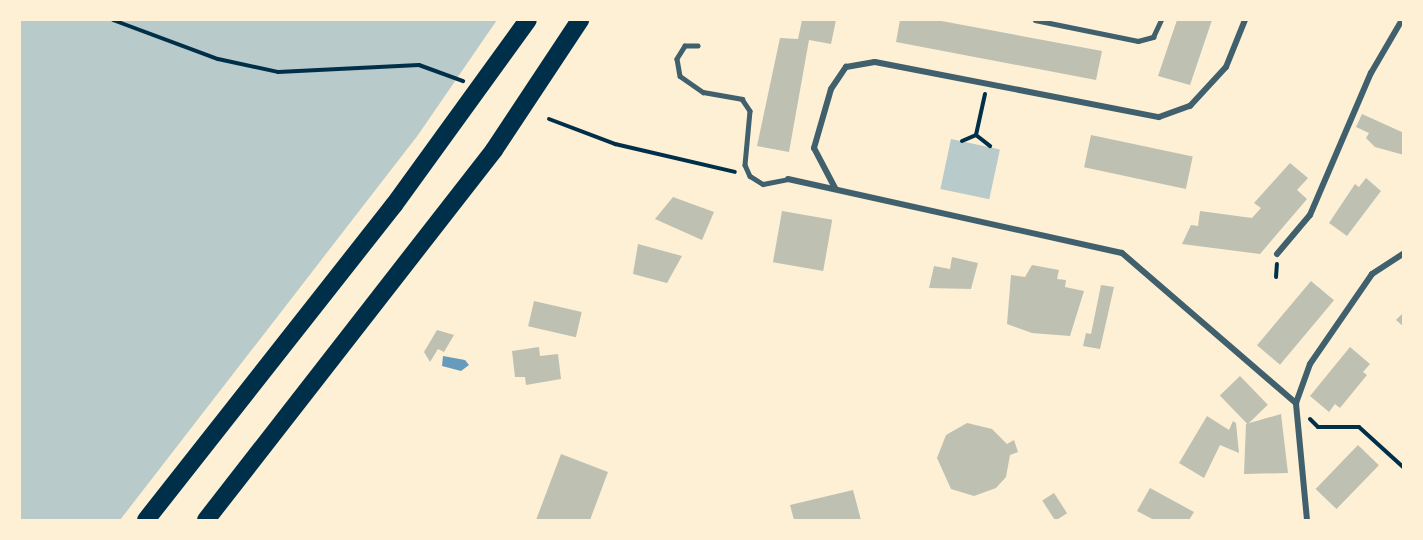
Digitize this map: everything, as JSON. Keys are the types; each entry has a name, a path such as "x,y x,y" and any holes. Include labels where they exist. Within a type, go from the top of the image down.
{"highway":[{"path":"146,520 394,205 528,20"},
{"path":"206,520 494,150 580,20"}],"street":[{"path":"835,188 814,148 831,89 846,67 875,62 988,82 1159,117 1190,106 1226,67 1245,20"},
{"path":"1277,254 1310,215 1371,73 1402,20"},
{"path":"788,179 1122,253 1296,403"},
{"path":"1307,520 1296,403 1310,364 1372,274 1404,253"}],"lane":[{"path":"1035,20 1138,41 1153,37 1161,20"},
{"path":"698,46 685,46 677,58 680,76 703,92 742,99 750,111 745,165 750,176 763,184 788,179"}],"path":[{"path":"113,20 218,59 278,72 419,64 464,82"},
{"path":"976,135 988,82"},
{"path":"549,119 615,144 750,176"},
{"path":"962,141 976,135"},
{"path":"976,135 990,146"},
{"path":"1296,403 1318,427 1359,427 1404,468"}],"shaded area":[{"path":"20,20 497,20 418,135 120,520 20,520"},
{"path":"951,139 1000,149 989,199 940,189"}],"water":[{"path":"443,356 465,360 469,365 461,371 442,366"}],"building":[{"path":"802,20 836,20 831,44 809,40 789,152 757,146 780,38 798,39"},
{"path":"900,20 936,20 1102,51 1096,80 896,42"},
{"path":"1177,20 1212,20 1190,85 1158,76"},
{"path":"1362,114 1404,133 1404,155 1375,147 1366,138 1369,133 1356,127"},
{"path":"1091,135 1193,157 1186,189 1084,167"},
{"path":"1290,163 1308,178 1297,190 1307,199 1260,254 1182,244 1191,225 1198,226 1200,211 1252,218 1261,208 1254,203"},
{"path":"1366,178 1381,191 1347,236 1329,223 1355,184 1359,187"},
{"path":"673,197 714,212 702,240 655,219"},
{"path":"782,211 832,220 823,271 773,262"},
{"path":"638,244 682,256 667,283 633,274"},
{"path":"952,257 978,263 971,289 929,288 934,266 950,269"},
{"path":"1032,265 1059,270 1057,279 1066,280 1065,287 1084,291 1070,336 1032,333 1007,324 1011,275 1025,277"},
{"path":"1311,281 1334,300 1280,365 1257,345"},
{"path":"1101,285 1114,287 1100,349 1083,346 1086,333 1091,334"},
{"path":"534,301 582,312 576,337 528,326"},
{"path":"1404,312 1404,327 1396,320"},
{"path":"437,330 454,335 444,352 438,349 430,362 424,352"},
{"path":"539,347 540,356 558,354 561,379 526,385 525,377 515,377 512,351"},
{"path":"1350,347 1370,364 1363,372 1367,375 1340,408 1335,404 1329,412 1310,396"},
{"path":"1240,376 1268,405 1248,424 1220,395"},
{"path":"1281,414 1288,473 1244,474 1246,424"},
{"path":"1207,416 1229,430 1233,421 1236,423 1239,453 1220,445 1204,478 1179,463"},
{"path":"967,423 992,429 1007,444 1014,440 1018,452 1010,455 1006,477 996,488 974,496 951,489 937,458 946,435"},
{"path":"1358,445 1379,465 1336,509 1316,489"},
{"path":"561,454 608,472 590,520 536,520"},
{"path":"1150,488 1194,512 1189,520 1154,520 1137,511"},
{"path":"853,490 861,520 794,520 790,505"},
{"path":"1054,493 1067,513 1055,520 1042,501"}]}
